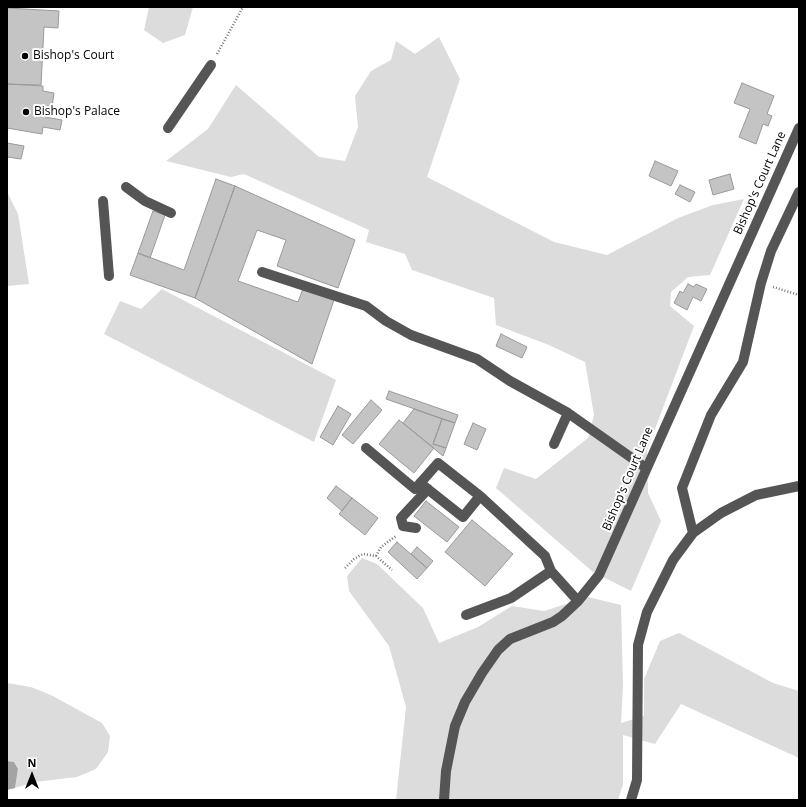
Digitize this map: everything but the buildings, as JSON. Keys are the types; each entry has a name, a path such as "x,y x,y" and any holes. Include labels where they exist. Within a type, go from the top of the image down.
{"street":[{"path":"168,128 211,65"},
{"name":"Bishop's Court Lane","path":"444,800 446,770 456,726 465,702 482,673 498,650 510,639 553,622 578,601 599,575 799,128"},
{"path":"126,187 145,201 170,213"},
{"path":"693,532 682,488 710,415 743,362 761,283 771,251 799,192"},
{"path":"103,201 109,276"},
{"path":"262,272 366,306 386,321 411,335 477,359 510,381 568,413 646,468"},
{"path":"554,444 568,413"},
{"path":"366,448 415,489 424,486"},
{"path":"416,528 403,526 401,518 424,486 438,463 480,496 545,556 551,571 578,601"},
{"path":"424,486 463,517 480,496"},
{"path":"631,800 637,780 638,645 648,612 672,560 693,532 721,513 756,495 799,486"},
{"path":"466,615 511,598 551,571"}],"path":[{"path":"211,65 243,7"},
{"path":"761,283 799,295"},
{"path":"376,556 381,547 394,538 403,526"},
{"path":"345,568 354,559 363,554 376,556 392,570"}],"shaded area":[{"path":"149,7 193,7 185,35 163,43 144,30"},
{"path":"439,37 460,79 427,177 554,242 607,255 678,218 713,205 744,199 710,275 688,277 671,292 670,306 694,326 647,450 648,493 661,521 631,591 593,572 496,488 504,468 536,479 588,438 594,415 585,362 549,345 496,325 494,298 412,270 405,254 366,242 369,230 244,174 231,177 166,161 208,129 236,85 319,157 345,161 358,127 355,96 371,71 391,60 396,41 415,54"},
{"path":"7,192 18,214 29,284 7,286"},
{"path":"162,289 336,380 314,442 104,334 120,301 141,309"},
{"path":"362,558 377,564 423,608 439,643 478,627 512,606 544,611 588,597 621,605 623,685 621,723 644,716 644,679 660,641 679,633 773,683 799,691 799,758 681,704 655,744 623,735 623,784 618,800 396,800 406,707 389,646 349,591 347,576"},
{"path":"7,683 31,687 51,695 102,723 110,736 108,752 96,769 77,777 35,782 15,788 18,769 14,762 7,761"},
{"path":"7,761 14,762 18,769 15,788 7,790"}],"place":[{"name":"Bishop's Court","path":"25,56"},
{"name":"Bishop's Palace","path":"26,112"}]}
